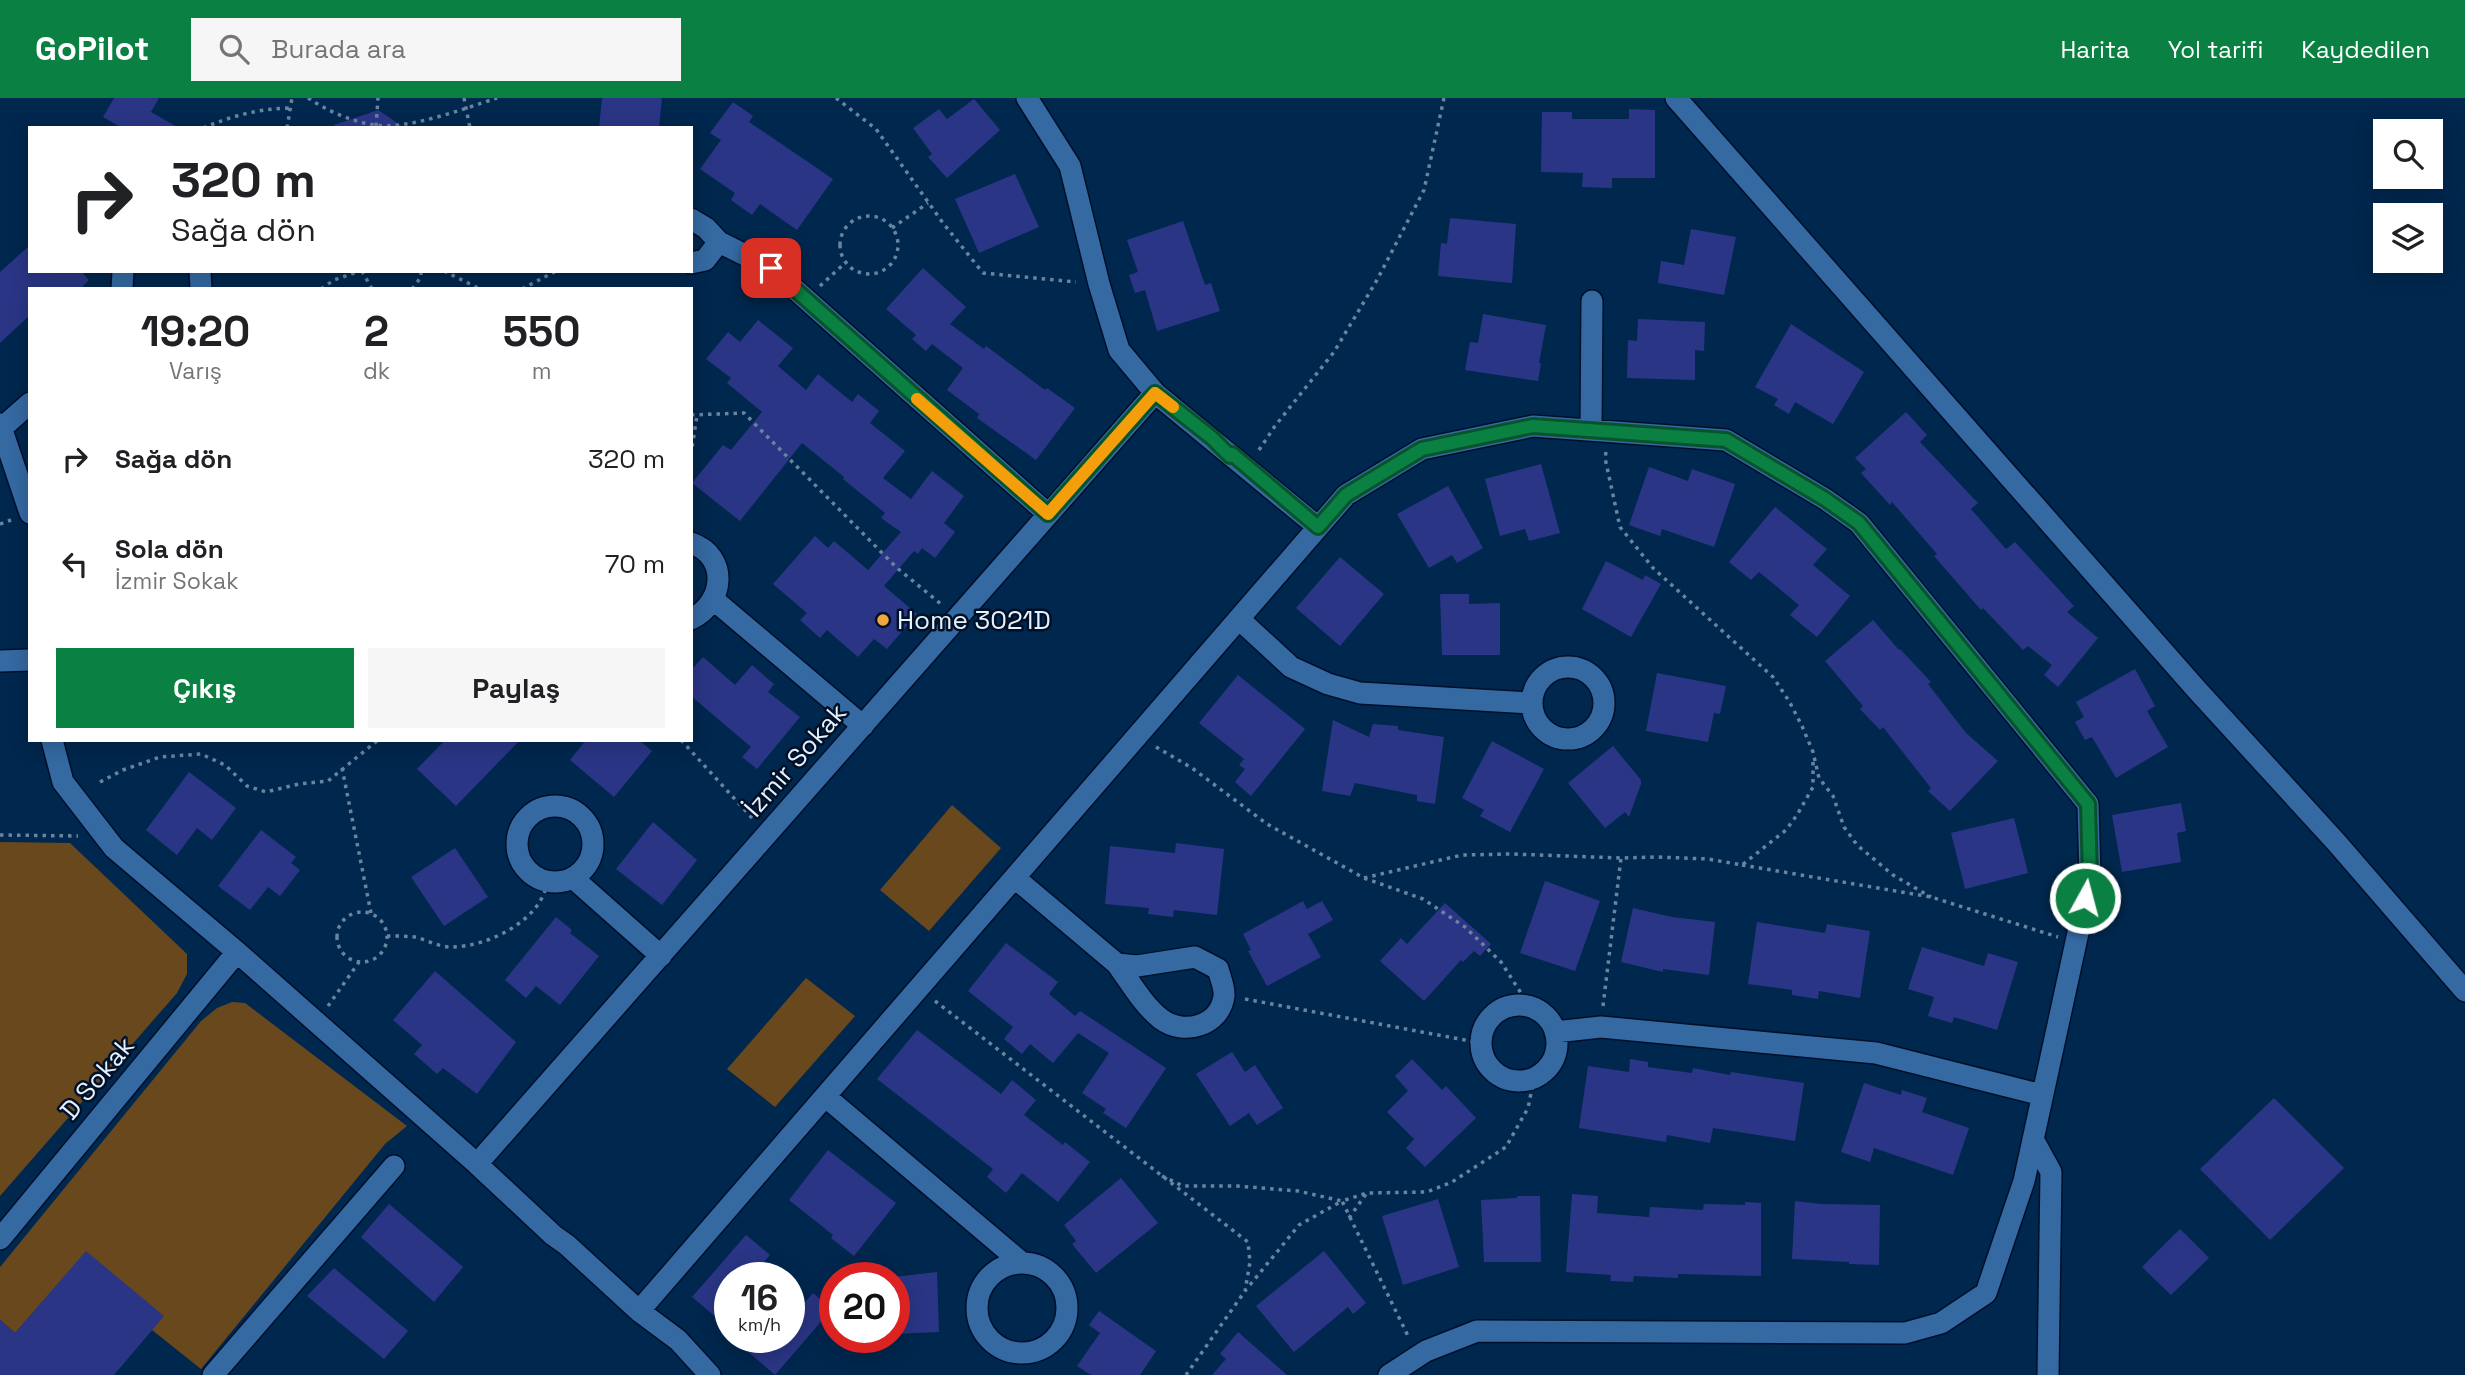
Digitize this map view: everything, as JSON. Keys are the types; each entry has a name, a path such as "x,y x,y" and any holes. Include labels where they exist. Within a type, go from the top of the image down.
{"street":[{"path":"1027,98 1070,166 1099,284 1119,350 1155,393 1318,527"},
{"path":"1675,98 2188,680 2336,842 2465,991"},
{"path":"693,220 706,228 719,242 771,268 1048,514"},
{"path":"693,263 705,260 719,242"},
{"path":"1592,301 1601,431"},
{"name":"İzmir Sokak","path":"477,1164 1155,393"},
{"path":"28,405 1,426 28,507"},
{"path":"639,1311 1346,495 1422,449 1533,426 1726,440 1825,499 1859,523 2088,804 2090,877 2077,942 2024,1181 1986,1293 1941,1324 1905,1333 1477,1331 1426,1350 1389,1375"},
{"path":"693,544 707,552 719,579 714,600 706,611 693,618"},
{"path":"714,600 863,726"},
{"path":"1239,619 1291,667 1328,684 1360,693 1532,703"},
{"path":"0,661 28,660"},
{"path":"53,742 63,782 114,848 317,1022 639,1311 678,1340 710,1375"},
{"path":"564,806 576,812 590,828 592,855 585,868 573,878 547,882 524,868 516,843 519,829 526,817 538,808 564,806"},
{"path":"573,878 661,956"},
{"path":"1015,878 1117,964 1161,1019 1183,1030 1199,1026 1215,1015 1224,995 1219,969 1195,957 1137,966 1117,964"},
{"name":"D Sokak","path":"0,1239 237,952"},
{"path":"1512,1006 1530,1007 1542,1013 1555,1032 1557,1045 1554,1058 1547,1069 1534,1079 1507,1080 1487,1064 1481,1043 1483,1030 1500,1010 1512,1006"},
{"path":"1555,1032 1601,1027 1876,1053 2042,1095"},
{"path":"826,1097 1021,1262 1037,1265 1051,1272 1061,1284 1068,1311 1064,1326 1055,1339 1043,1349 1027,1353 1011,1352 997,1346 980,1325 977,1309 979,1294 986,1280 998,1269 1021,1262"},
{"path":"2033,1139 2051,1172 2048,1375"},
{"path":"213,1375 394,1166"}],"path":[{"path":"287,126 292,98"},
{"path":"308,98 344,118 372,126"},
{"path":"376,126 379,98"},
{"path":"464,98 470,126"},
{"path":"384,126 415,122 497,98"},
{"path":"836,98 876,130 983,273 1099,284"},
{"path":"1248,467 1275,426 1334,352 1377,280 1424,190 1444,98"},
{"path":"208,126 258,109 289,108"},
{"path":"892,228 929,203"},
{"path":"875,217 885,220 892,228 899,243 898,254 886,270 873,275 862,274 845,263 840,237 855,219 875,217"},
{"path":"806,299 845,263"},
{"path":"324,287 334,280 355,273"},
{"path":"448,273 476,287"},
{"path":"526,287 552,273"},
{"path":"694,415 744,413 897,568 958,618"},
{"path":"1601,431 1620,527 1653,568 1773,677 1789,701 1813,752 1819,778 1833,796 1844,827 1857,845 1894,875 1931,897"},
{"path":"1138,736 1192,768 1267,824 1364,878 1423,899 1465,927 1502,962 1530,1007"},
{"path":"100,782 123,769 160,757 201,754 226,765 247,786 266,792 299,784 328,781 375,742"},
{"path":"683,742 767,835"},
{"path":"1742,865 1786,830 1797,816 1813,787 1813,752"},
{"path":"342,768 371,913 380,920 387,936 382,952 368,961 359,962 343,953 337,937 339,928 346,918 354,914 371,913"},
{"path":"0,835 105,836"},
{"path":"1364,878 1462,855 1708,859 1931,897 2077,942"},
{"path":"1601,1027 1621,858"},
{"path":"387,936 413,937 450,947 475,943 498,935 529,918 546,895 547,882"},
{"path":"317,1022 359,962"},
{"path":"919,989 1248,1242 1250,1262 1245,1292"},
{"path":"1224,995 1481,1043"},
{"path":"1186,1375 1245,1292 1299,1225 1342,1201 1367,1193 1427,1192 1452,1182 1506,1147 1528,1108 1534,1079"},
{"path":"1155,1172 1183,1186 1237,1186 1298,1191 1342,1201"},
{"path":"1349,1218 1367,1193"},
{"path":"1342,1201 1418,1356"}],"shaded area":[{"path":"952,805 1001,848 929,931 880,890"},
{"path":"0,842 70,843 187,954 187,974 177,993 0,1196"},
{"path":"806,978 855,1016 775,1107 727,1069"},
{"path":"232,1002 245,1003 407,1126 385,1144 201,1369 152,1330 86,1252 15,1333 0,1320 0,1267 201,1021 217,1008"}],"building":[{"path":"114,98 159,98 151,112 176,126 119,126 103,117"},
{"path":"602,98 662,98 659,126 599,126"},
{"path":"974,99 1000,130 947,178 928,157 932,154 913,128 939,109 947,119"},
{"path":"733,102 753,116 749,122 833,179 797,230 760,204 752,215 731,200 735,193 700,169 721,140 710,133"},
{"path":"1629,109 1655,110 1655,178 1612,178 1612,188 1582,187 1583,173 1541,172 1542,112 1572,112 1572,119 1629,119"},
{"path":"378,110 402,126 334,126"},
{"path":"1015,174 1039,227 979,253 955,199"},
{"path":"1450,218 1516,224 1512,283 1438,276 1441,243 1447,244"},
{"path":"1183,221 1205,285 1211,283 1220,311 1157,331 1145,290 1135,293 1129,275 1138,272 1127,240"},
{"path":"1691,229 1736,237 1724,295 1658,283 1661,261 1684,265"},
{"path":"28,247 28,273 83,273 89,280 82,287 28,287 28,317 0,343 0,272"},
{"path":"923,268 966,307 950,324 1075,408 1036,460 977,418 979,414 947,390 963,368 932,344 926,351 912,339 916,335 886,309"},
{"path":"1483,314 1546,325 1538,381 1465,370 1470,342 1478,343"},
{"path":"1638,319 1705,322 1704,351 1695,350 1695,380 1627,378 1628,340 1637,341"},
{"path":"758,320 793,348 778,366 806,390 818,374 852,402 858,394 879,411 870,423 905,451 883,478 911,499 932,471 964,496 944,523 955,532 935,558 922,548 918,554 914,551 884,586 917,614 887,649 874,639 858,657 827,630 820,638 800,620 807,613 773,584 815,536 828,548 834,541 868,570 901,532 881,518 885,513 843,479 844,477 802,443 740,521 693,484 723,445 731,450 762,412 727,383 731,378 706,359 728,332 740,342"},
{"path":"1791,324 1864,372 1833,424 1795,402 1789,414 1774,405 1778,399 1755,387"},
{"path":"1906,412 1927,435 1920,442 1978,503 1971,509 2006,549 2015,542 2074,606 2067,612 2098,638 2058,687 2044,675 2052,665 2028,646 2023,650 1983,608 1981,610 1892,502 1890,505 1861,473 1866,469 1855,458"},
{"path":"1541,464 1560,533 1529,541 1525,529 1500,536 1485,479"},
{"path":"1649,467 1688,481 1692,469 1735,484 1714,547 1662,529 1660,536 1629,525"},
{"path":"1448,486 1483,548 1457,563 1452,555 1429,568 1397,514"},
{"path":"1775,507 1827,549 1813,565 1850,596 1817,637 1790,615 1799,605 1759,572 1751,580 1729,562"},
{"path":"1340,557 1384,594 1340,646 1296,608"},
{"path":"1606,561 1643,580 1645,575 1661,584 1631,637 1582,609"},
{"path":"1440,594 1469,594 1469,604 1500,603 1500,655 1442,655"},
{"path":"1873,620 1931,682 1928,684 1966,733 1998,761 1950,811 1928,791 1931,788 1883,727 1880,730 1860,709 1863,706 1825,661"},
{"path":"703,657 735,685 752,665 774,684 768,692 800,717 757,769 742,757 751,747 693,698 693,668"},
{"path":"2135,669 2155,706 2147,711 2168,747 2116,778 2092,737 2085,740 2075,722 2084,717 2076,702"},
{"path":"1657,673 1726,686 1720,714 1714,713 1708,742 1646,731"},
{"path":"1238,675 1305,729 1251,796 1235,782 1245,769 1239,765 1244,759 1199,723"},
{"path":"1333,720 1369,737 1373,724 1398,726 1398,730 1444,737 1435,804 1417,801 1417,795 1355,783 1350,796 1322,791"},
{"path":"1492,741 1544,769 1510,832 1480,816 1484,810 1462,798"},
{"path":"443,742 518,742 456,806 417,769"},
{"path":"584,742 641,742 652,751 614,797 570,760"},
{"path":"1613,746 1641,780 1641,784 1629,817 1625,812 1605,828 1568,783"},
{"path":"189,772 236,808 212,840 197,828 177,855 146,830"},
{"path":"2181,803 2186,831 2177,833 2181,862 2122,872 2112,815"},
{"path":"2014,818 2028,873 1965,889 1951,833"},
{"path":"653,822 697,860 662,905 616,869"},
{"path":"261,830 296,857 291,863 300,870 280,896 268,887 250,910 218,886"},
{"path":"1176,843 1224,849 1217,915 1174,910 1173,917 1148,914 1149,908 1105,904 1110,846 1175,853"},
{"path":"455,848 488,897 444,926 411,877"},
{"path":"1545,881 1600,901 1575,971 1520,953"},
{"path":"1303,901 1307,909 1322,901 1333,920 1308,934 1321,957 1267,986 1248,951 1251,950 1243,934"},
{"path":"1445,903 1491,944 1480,956 1474,951 1463,962 1461,960 1424,1001 1380,961 1401,938 1407,944"},
{"path":"1633,908 1672,917 1715,922 1709,975 1663,969 1663,972 1621,962"},
{"path":"556,917 572,930 570,933 599,956 560,1005 536,986 526,998 505,980"},
{"path":"1757,922 1825,933 1827,924 1870,931 1860,998 1819,991 1818,999 1792,995 1792,990 1748,984"},
{"path":"1006,943 1058,982 1049,994 1075,1016 1080,1011 1166,1068 1126,1128 1103,1113 1106,1109 1082,1093 1109,1053 1078,1033 1053,1063 1030,1044 1022,1054 1004,1039 1013,1027 968,991"},
{"path":"1922,947 1984,966 1988,953 2018,962 1997,1030 1954,1017 1952,1023 1928,1016 1934,997 1908,989"},
{"path":"435,971 516,1042 477,1094 443,1068 437,1074 414,1054 422,1045 393,1020"},
{"path":"917,1030 1001,1094 1012,1080 1036,1100 1024,1115 1090,1162 1058,1202 1022,1173 1006,1193 987,1177 993,1169 877,1079"},
{"path":"1232,1052 1245,1072 1255,1065 1283,1108 1257,1125 1249,1113 1230,1126 1196,1074"},
{"path":"1412,1059 1442,1090 1446,1086 1476,1118 1425,1167 1406,1148 1414,1139 1387,1112 1408,1091 1395,1076"},
{"path":"1630,1059 1648,1062 1648,1067 1692,1073 1693,1068 1804,1083 1795,1141 1713,1128 1710,1143 1667,1135 1666,1142 1579,1128 1588,1066 1629,1072"},
{"path":"1864,1083 1901,1095 1902,1090 1927,1098 1922,1112 1969,1128 1953,1175 1874,1148 1870,1162 1841,1152"},
{"path":"2274,1098 2344,1168 2270,1240 2200,1169"},
{"path":"828,1150 896,1203 854,1256 831,1238 833,1235 789,1200"},
{"path":"1121,1178 1158,1223 1096,1273 1072,1244 1076,1241 1064,1225"},
{"path":"1572,1194 1598,1196 1597,1213 1649,1217 1650,1207 1703,1210 1704,1204 1761,1203 1761,1276 1634,1276 1633,1282 1610,1281 1611,1275 1566,1272"},
{"path":"1540,1196 1541,1262 1484,1262 1481,1200"},
{"path":"1438,1199 1459,1267 1403,1285 1382,1216"},
{"path":"1795,1201 1880,1205 1879,1265 1792,1259"},
{"path":"389,1204 463,1267 434,1302 361,1237"},
{"path":"2180,1229 2209,1258 2171,1295 2142,1267"},
{"path":"746,1235 770,1255 764,1262 722,1262"},
{"path":"86,1251 164,1316 114,1375 0,1375 0,1320 15,1333"},
{"path":"1324,1251 1366,1303 1353,1314 1348,1307 1294,1352 1256,1306"},
{"path":"334,1268 408,1331 384,1359 307,1296"},
{"path":"714,1272 714,1316 692,1297"},
{"path":"937,1272 939,1332 910,1333 910,1275"},
{"path":"813,1293 819,1298 819,1324 805,1340 805,1302"},
{"path":"1099,1311 1156,1351 1140,1375 1091,1375 1077,1366 1100,1333 1089,1325"},
{"path":"1238,1332 1287,1375 1212,1375 1226,1359 1220,1354"},
{"path":"750,1353 794,1353 775,1375"}],"slow traffic":[{"path":"917,399 1048,514 1155,393 1173,407"}],"place":[{"name":"Home 3021D","path":"883,620"}],"route":[{"path":"771,268 1048,514 1155,393 1318,527 1346,495 1422,449 1533,426 1726,440 1825,499 1859,523 2088,804 2090,877 2085,898"}]}
